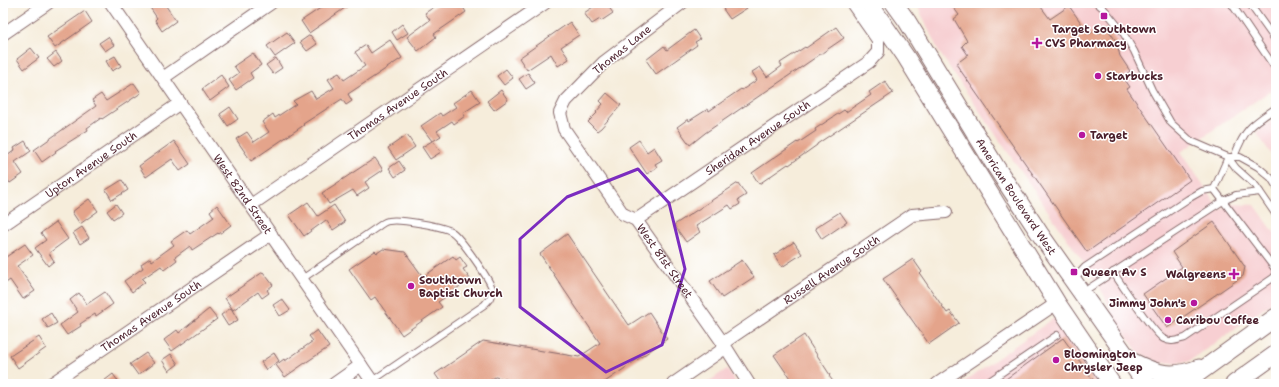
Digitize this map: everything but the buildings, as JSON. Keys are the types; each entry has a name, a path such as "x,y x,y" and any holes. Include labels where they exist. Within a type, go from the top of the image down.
{"main road":[{"name":"American Boulevard West","path":"869,3 910,64 1057,303 1112,384"},
{"name":"American Boulevard West","path":"894,3 907,21 996,167 1040,234 1146,384"},
{"path":"1183,384 1276,317"},
{"path":"1129,360 1150,371 1168,375 1187,372 1216,361"},
{"path":"1234,384 1250,372 1273,360"}],"street":[{"path":"3,34 48,3"},
{"name":"West 82nd Street","path":"111,3 373,383"},
{"path":"163,78 271,3"},
{"name":"Thomas Avenue South","path":"251,205 545,3"},
{"name":"Thomas Lane","path":"566,100 604,62 682,3"},
{"name":"Sheridan Avenue South","path":"636,220 869,62 878,52 878,40 852,3"},
{"name":"West 81st Street","path":"566,100 560,113 564,129 623,214 636,220 724,345 749,384"},
{"name":"Upton Avenue South","path":"3,225 180,103"},
{"name":"Russell Avenue South","path":"673,384 724,345 912,215 946,212"},
{"name":"Thomas Avenue South","path":"51,384 271,234"},
{"path":"937,384 1057,303"},
{"path":"334,384 361,365"}],"lane":[{"path":"1097,3 1105,10 1122,31 1134,51 1152,90 1171,123 1191,141 1231,157 1240,157 1258,167 1275,181"},
{"path":"1232,3 1275,64"},
{"path":"1249,3 1276,41"},
{"path":"1214,189 1246,132 1255,122 1276,108"},
{"path":"1231,157 1236,168 1256,186 1276,215"},
{"path":"1077,286 1085,267 1188,199 1202,191 1214,189"},
{"path":"1113,272 1163,339 1174,342 1185,338 1273,278 1276,275 1275,269 1214,189"},
{"path":"1077,286 1113,272 1223,201 1236,196 1260,192"},
{"path":"302,279 378,226 388,221 397,220 443,228 451,232 458,238 488,280 492,289 491,298 484,305 373,383"},
{"path":"985,384 1057,335"}],"highlighted area":[{"path":"638,169 669,203 685,269 662,345 606,372 520,307 520,239 567,197"}],"shaded area":[{"path":"916,3 1276,3 1276,87 1181,152 1220,210 1230,204 1255,205 1276,235 1276,300 1188,362 1159,363 1138,352 1115,320 1104,295 1083,262 939,52"},
{"path":"1276,118 1276,161 1256,132"},
{"path":"1054,318 1101,384 961,384"},
{"path":"727,369 737,384 705,384"}],"place":[{"name":"Target Southtown","path":"1104,16"},
{"name":"CVS Pharmacy","path":"1037,43"},
{"name":"Starbucks","path":"1098,76"},
{"name":"Target","path":"1082,135"},
{"name":"Queen Av S","path":"1074,272"},
{"name":"Walgreens","path":"1234,274"},
{"name":"Southtown Baptist Church","path":"411,286"},
{"name":"Jimmy John's","path":"1194,303"},
{"name":"Caribou Coffee","path":"1168,320"},
{"name":"Bloomington Chrysler Jeep","path":"1056,360"}]}
